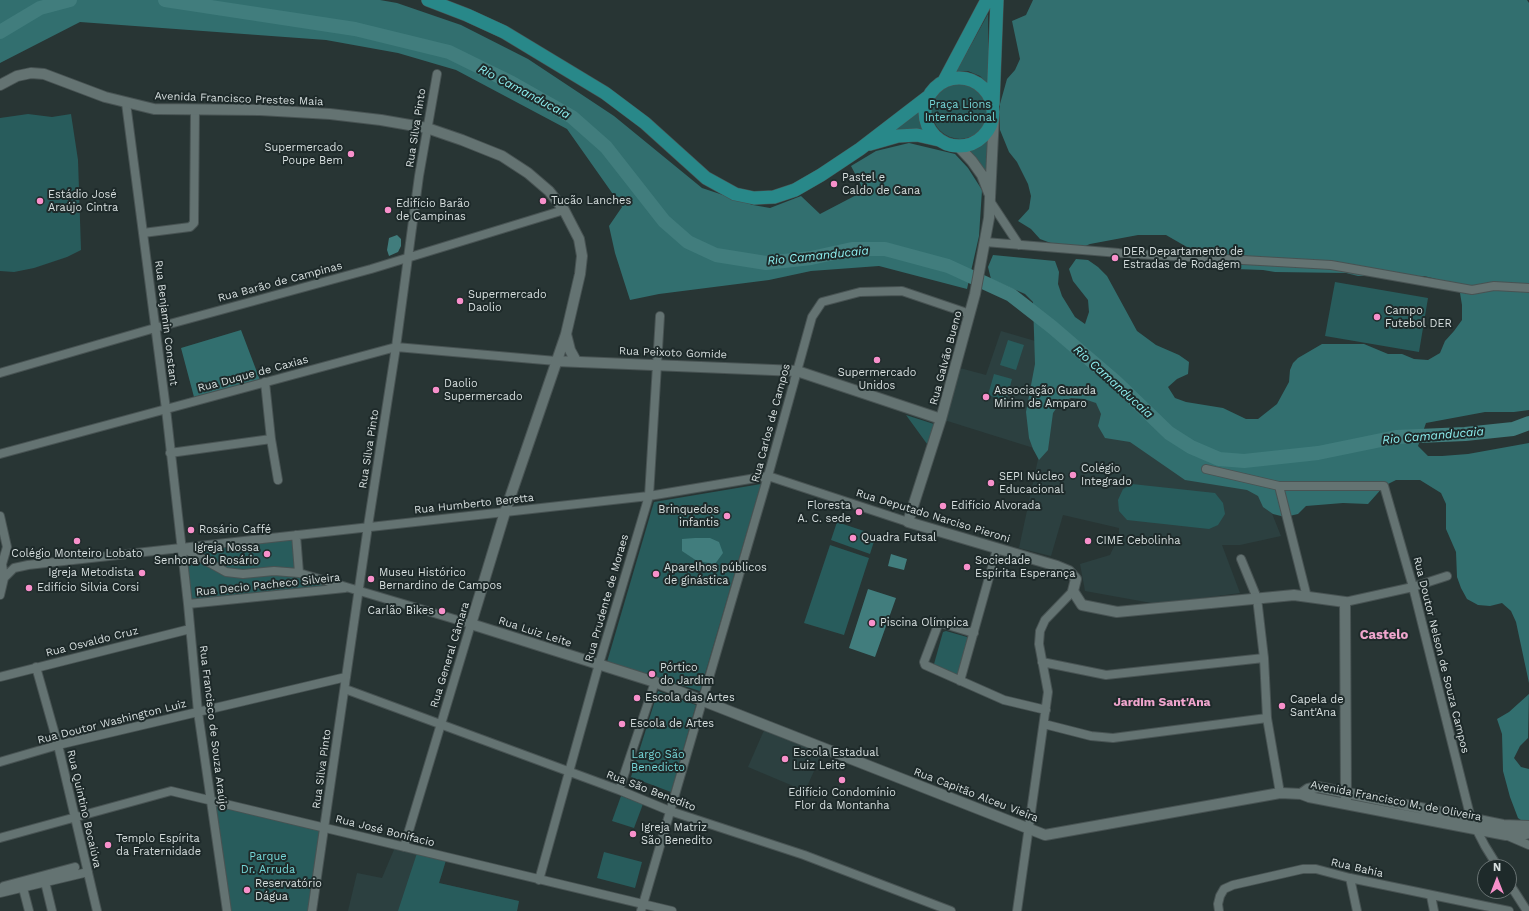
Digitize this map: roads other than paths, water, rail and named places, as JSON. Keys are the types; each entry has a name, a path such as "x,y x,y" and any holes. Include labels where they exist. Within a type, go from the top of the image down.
{"main road":[{"path":"428,0 467,15 504,32 605,94 645,123 706,178 735,194 754,198 774,197 794,190 821,175 860,149 929,96"},
{"path":"944,81 987,0"},
{"path":"860,149 878,141 898,136 917,135 958,146 968,145 978,141 988,130 993,109 997,0"},
{"path":"939,140 932,133 926,120 925,105 935,87 944,81 956,78 974,81 988,92 993,109"}],"street":[{"name":"Avenida Francisco Prestes Maia","path":"0,85 17,76 31,73 44,74 105,97 154,109 260,110 330,114 381,120 427,128 502,156 528,173 549,191 564,210 579,239 582,256 566,334 570,350 576,361"},
{"name":"Rua Silva Pinto","path":"312,911 427,128 437,74"},
{"name":"Rua Benjamin Constant","path":"126,103 166,409 181,547"},
{"path":"143,233 190,227 194,223 195,109"},
{"name":"Rua Galvão Bueno","path":"908,522 941,419 975,294 985,242 990,199 993,109"},
{"name":"Rua Galvão Bueno","path":"958,146 972,161 982,175 990,199"},
{"path":"990,199 1019,245"},
{"name":"Rua Barão de Campinas","path":"0,373 408,257 564,210"},
{"path":"985,242 1134,254 1332,265 1472,290 1494,286 1529,288"},
{"name":"Rua Carlos de Campos","path":"670,810 768,476 812,317 822,302 860,292 902,291 970,314"},
{"name":"Rua Prudente de Moraes","path":"539,880 599,664 649,496 660,316"},
{"name":"Rua General Câmara","path":"404,847 505,512 566,334"},
{"name":"Rua Peixoto Gomide","path":"396,347 556,361 797,371 941,419"},
{"name":"Rua Duque de Caxias","path":"0,454 396,347"},
{"path":"265,382 278,480"},
{"path":"170,453 272,439"},
{"path":"1206,469 1279,486 1307,597"},
{"name":"Rua Humberto Beretta","path":"4,578 14,568 28,565 368,526 649,496 768,476"},
{"name":"Rua Deputado Narciso Pieroni","path":"768,476 908,522 1057,566 1069,571 1076,579 1073,591"},
{"name":"Rua Doutor Nelson de Souza Campos","path":"1279,486 1384,486 1413,587 1471,819 1493,859"},
{"path":"0,516 7,547 1,562 4,578 0,595"},
{"path":"296,535 299,573"},
{"name":"Rua Luiz Leite","path":"181,547 226,572 243,574 274,571 299,573 472,624 599,664 655,682 702,700"},
{"name":"Rua Francisco de Souza Araújo","path":"181,547 198,712 227,911"},
{"path":"960,681 997,549"},
{"path":"1241,559 1256,598 1264,658 1267,718 1280,793"},
{"path":"1016,911 1048,692 1042,662 1040,631 1046,620 1073,591 1082,605 1117,612 1294,595 1345,602 1413,587 1447,576"},
{"name":"Rua Decio Pacheco Silveira","path":"188,604 350,587"},
{"path":"1345,602 1346,804"},
{"path":"974,633 941,623 938,625 924,662 925,665 1004,700 1046,710"},
{"name":"Rua Osvaldo Cruz","path":"0,677 190,629"},
{"path":"1042,662 1106,675 1264,658"},
{"name":"Rua Quintino Bocaiúva","path":"36,667 58,745 97,911"},
{"name":"Rua Doutor Washington Luiz","path":"0,762 58,745 346,677"},
{"path":"619,790 655,682"},
{"name":"Rua São Benedito","path":"345,689 670,810 804,855 951,911"},
{"name":"Rua Capitão Alceu Vieira","path":"702,700 1045,835 1280,793 1301,794"},
{"path":"1044,724 1091,736 1113,738 1267,718"},
{"name":"Avenida Francisco M. de Oliveira","path":"1301,794 1308,788 1318,787 1471,819 1522,835 1529,833"},
{"name":"Rua José Bonifacio","path":"0,838 75,816 171,791 211,802 324,827 539,880 642,908 672,911"},
{"name":"Avenida Francisco M. de Oliveira","path":"1301,794 1476,830 1506,830 1529,826"},
{"path":"642,908 670,810"},
{"path":"1506,830 1529,845"},
{"path":"0,889 4,886 75,867"},
{"name":"Rua Bahia","path":"1219,911 1218,904 1224,889 1233,885 1303,869 1316,869 1431,896 1509,911"},
{"path":"0,893 88,872"},
{"path":"1350,878 1357,911"},
{"path":"45,882 52,911"},
{"path":"23,888 29,911"},
{"path":"1517,895 1527,911"},
{"path":"1431,896 1434,911"}],"waterway":[{"name":"Rio Camanducaia","path":"0,32 40,8 70,0"},
{"name":"Rio Camanducaia","path":"165,0 355,29 449,52 512,83 572,117 606,147 664,221 688,242 716,255 766,263 811,258 852,249 885,249 948,266 1011,295 1052,327 1116,382 1169,433 1191,447 1219,459 1244,461 1318,453 1396,437 1465,434 1513,429 1529,423"}],"place":[{"name":"Supermercado Poupe Bem","path":"351,154"},
{"name":"Pastel e Caldo de Cana","path":"834,184"},
{"name":"Estádio José Araújo Cintra","path":"40,201"},
{"name":"Tucão Lanches","path":"543,201"},
{"name":"Edifício Barão de Campinas","path":"388,210"},
{"name":"DER Departamento de Estradas de Rodagem","path":"1115,258"},
{"name":"Supermercado Daolio","path":"460,301"},
{"name":"Campo Futebol DER","path":"1377,317"},
{"name":"Supermercado Unidos","path":"877,360"},
{"name":"Daolio Supermercado","path":"436,390"},
{"name":"Associação Guarda Mirim de Amparo","path":"986,397"},
{"name":"Colégio Integrado","path":"1073,475"},
{"name":"SEPI Núcleo Educacional","path":"991,483"},
{"name":"Edifício Alvorada","path":"943,506"},
{"name":"Floresta A. C. sede","path":"859,512"},
{"name":"Brinquedos infantis","path":"727,516"},
{"name":"Rosário Caffé","path":"191,530"},
{"name":"Quadra Futsal","path":"853,538"},
{"name":"Colégio Monteiro Lobato","path":"77,541"},
{"name":"CIME Cebolinha","path":"1088,541"},
{"name":"Igreja Nossa Senhora do Rosário","path":"267,554"},
{"name":"Sociedade Espírita Esperança","path":"967,567"},
{"name":"Igreja Metodista","path":"142,573"},
{"name":"Aparelhos públicos de ginástica","path":"656,574"},
{"name":"Museu Histórico Bernardino de Campos","path":"371,579"},
{"name":"Edifício Silvia Corsi","path":"29,588"},
{"name":"Carlão Bikes","path":"442,611"},
{"name":"Piscina Olímpica","path":"872,623"},
{"name":"Pórtico do Jardim","path":"652,674"},
{"name":"Escola das Artes","path":"637,698"},
{"name":"Capela de Sant'Ana","path":"1282,706"},
{"name":"Escola de Artes","path":"622,724"},
{"name":"Escola Estadual Luiz Leite","path":"785,759"},
{"name":"Edifício Condomínio Flor da Montanha","path":"842,780"},
{"name":"Igreja Matriz São Benedito","path":"633,834"},
{"name":"Templo Espírita da Fraternidade","path":"108,845"},
{"name":"Reservatório Dágua","path":"247,890"}],"district":[{"name":"Castelo","path":"1384,635"},
{"name":"Jardim Sant'Ana","path":"1162,702"}],"park label":[{"name":"Praça Lions Internacional","path":"960,111"},
{"name":"Largo São Benedicto","path":"658,761"},
{"name":"Parque Dr. Arruda","path":"268,863"}]}
